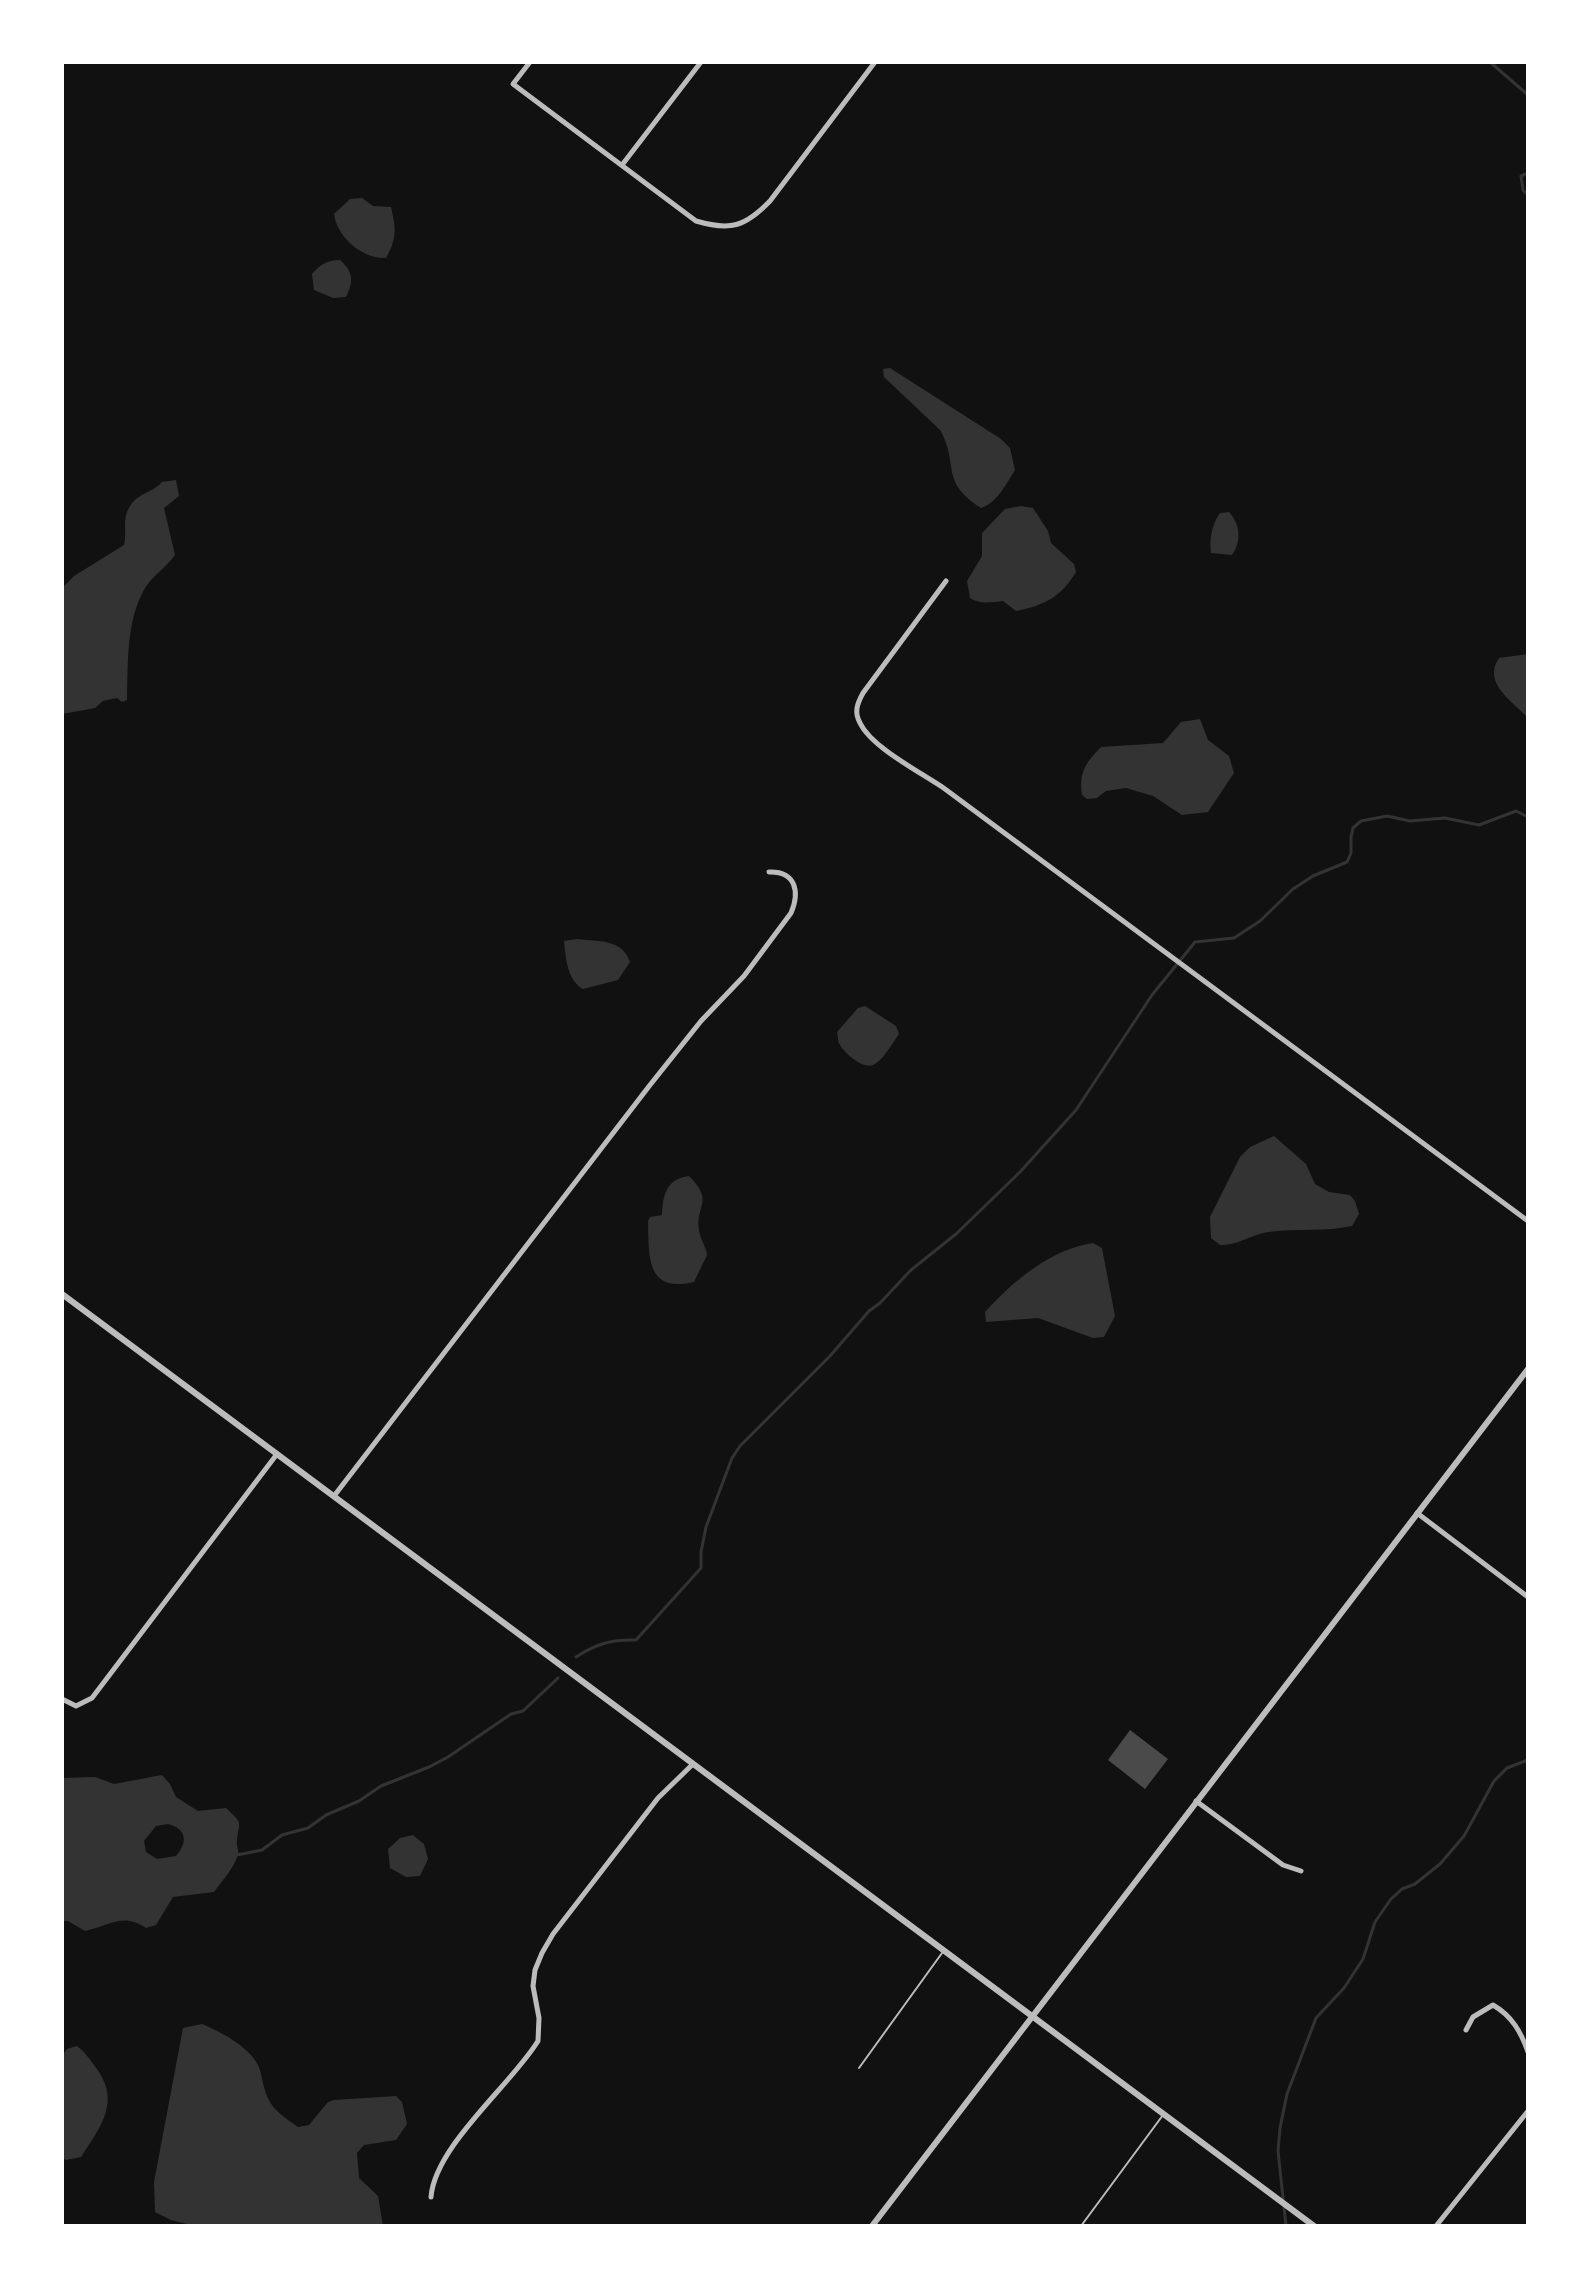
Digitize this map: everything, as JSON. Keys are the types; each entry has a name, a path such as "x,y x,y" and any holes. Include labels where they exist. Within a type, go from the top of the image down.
{"street":[{"path":"530,62 513,84 696,221 715,227 738,226 754,218 875,62"},
{"path":"622,165 701,62"},
{"path":"946,581 863,693 856,707 859,722 868,735 1528,1221"},
{"path":"334,1496 650,1085 701,1021 744,976 791,913 797,894 793,881 780,872 769,872"},
{"path":"62,1294 1314,2226"},
{"path":"872,2226 1528,1369"},
{"path":"62,1699 76,1706 92,1698 277,1454"},
{"path":"1417,1513 1528,1597"},
{"path":"431,2197 432,2183 446,2157 538,2041 539,2018 533,1986 535,1970 553,1934 658,1798 693,1764"},
{"path":"1196,1801 1283,1865 1301,1871"},
{"path":"1466,2030 1473,2017 1493,2005 1516,2024 1528,2052"},
{"path":"1436,2226 1528,2111"}],"lane":[{"path":"859,2068 943,1952"},
{"path":"1081,2226 1163,2114"}],"shaded area":[{"path":"362,198 373,206 391,207 394,233 386,258 360,251 345,238 336,223 334,214 350,199"},
{"path":"340,260 351,277 346,297 333,298 314,290 312,274 324,264"},
{"path":"890,368 1001,439 1010,448 1015,470 992,502 981,508 960,489 940,430 884,377 883,369"},
{"path":"176,480 179,496 164,508 175,555 145,588 134,614 129,642 127,700 122,702 117,698 103,701 95,708 62,714 62,588 74,576 124,545 126,516 134,501 162,482"},
{"path":"1021,506 1033,508 1048,531 1051,543 1074,564 1076,572 1058,594 1026,609 1016,611 1003,601 986,602 970,598 967,581 982,556 982,533 1005,509"},
{"path":"1229,512 1236,522 1238,533 1235,550 1232,555 1211,553 1215,522 1220,513"},
{"path":"1528,654 1528,718 1501,691 1494,676 1499,658"},
{"path":"1200,719 1208,740 1229,756 1234,773 1208,812 1182,815 1153,796 1126,788 1106,791 1097,798 1087,799 1082,795 1084,769 1101,747 1163,743 1181,722"},
{"path":"577,939 615,945 626,954 630,962 618,980 583,989 578,985 568,968 564,941"},
{"path":"865,1006 896,1026 899,1034 880,1060 869,1066 859,1063 846,1052 839,1044 837,1032 858,1008"},
{"path":"1274,1136 1306,1164 1315,1184 1329,1192 1350,1195 1359,1214 1352,1226 1269,1232 1220,1245 1211,1238 1210,1217 1240,1157 1250,1147"},
{"path":"689,1176 703,1198 698,1222 707,1255 694,1282 678,1284 667,1282 653,1270 648,1221 650,1217 662,1215 663,1201 671,1184"},
{"path":"1093,1243 1102,1248 1115,1316 1104,1337 1093,1338 1038,1318 986,1322 985,1312 1034,1268 1062,1252"},
{"path":"162,1775 176,1797 198,1811 226,1808 239,1823 238,1854 214,1892 173,1897 156,1925 146,1928 138,1923 123,1921 85,1931 62,1921 62,1778 95,1777 114,1784","holes":["156,1826 174,1826 184,1837 176,1856 157,1859 146,1852 144,1841"]},
{"path":"413,1835 424,1844 428,1859 420,1876 406,1877 390,1868 388,1849 400,1838"},
{"path":"202,2024 225,2035 254,2058 270,2102 298,2127 309,2125 328,2102 334,2100 396,2096 402,2102 407,2124 396,2140 364,2145 357,2153 359,2178 378,2196 383,2226 195,2226 155,2212 154,2182 183,2028"},
{"path":"77,2046 102,2078 108,2101 102,2123 81,2157 66,2160 62,2158 62,2056 67,2049"}],"building":[{"path":"1130,1730 1168,1759 1145,1789 1108,1760"}],"waterway":[{"path":"1490,62 1528,95"},
{"path":"1528,173 1521,176 1523,190 1528,195"},
{"path":"576,1657 604,1643 636,1640 701,1568 706,1527 732,1458 740,1446 830,1356 869,1311 1020,1172 1076,1110 1152,995 1195,942 1234,938 1260,921 1293,889 1313,876 1347,862 1353,828 1361,821 1387,816 1410,821 1445,818 1479,825 1516,811 1528,817"},
{"path":"237,1855 262,1850 282,1835 308,1828 381,1786 448,1757 511,1714 523,1711 558,1678"},
{"path":"1286,2226 1278,2151 1280,2128 1287,2094 1316,2018 1344,1988 1363,1959 1375,1922 1391,1899 1440,1864 1464,1836 1494,1781 1507,1768 1528,1760"}]}
